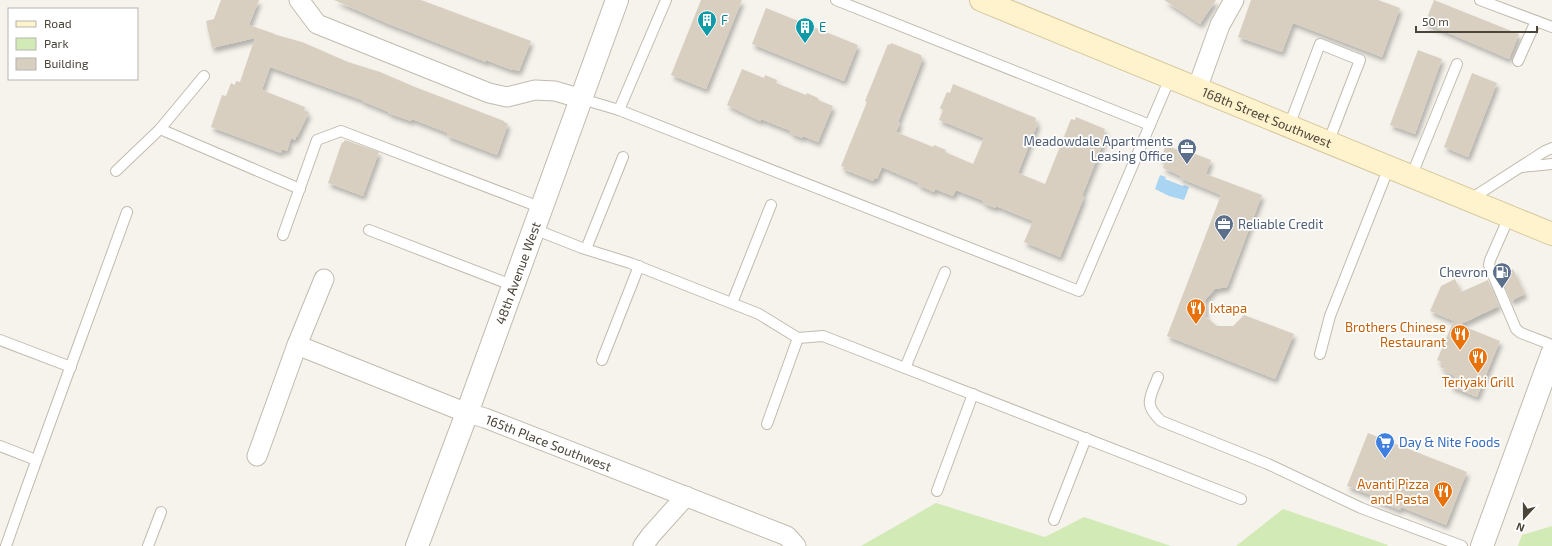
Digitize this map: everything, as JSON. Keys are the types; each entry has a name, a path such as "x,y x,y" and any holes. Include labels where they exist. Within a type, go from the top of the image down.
{"main road":[{"name":"168th Street Southwest","path":"981,0 1552,234"}],"street":[{"path":"299,0 317,24 489,93 507,97 535,90 555,91 582,98"},
{"name":"48th Avenue West","path":"417,546 514,286 617,0"},
{"path":"1197,89 1220,25 1234,0"},
{"path":"257,456 297,345 324,279"},
{"name":"165th Place Southwest","path":"297,345 467,413 485,418 788,536 796,546"},
{"path":"1482,546 1552,354"},
{"path":"643,546 686,496"}],"lane":[{"path":"619,110 666,0"},
{"path":"836,0 1150,125"},
{"path":"1480,0 1552,28"},
{"path":"1518,61 1536,21"},
{"path":"1289,126 1320,44 1360,60 1328,143"},
{"path":"1411,176 1457,64"},
{"path":"116,171 160,129 204,76"},
{"path":"582,98 619,110 1079,291 1170,78"},
{"path":"160,129 300,189"},
{"path":"283,235 317,140 341,131 542,208"},
{"path":"1469,200 1552,148"},
{"path":"586,249 623,157"},
{"path":"1522,167 1552,164"},
{"path":"1320,354 1330,316 1389,168"},
{"path":"732,303 771,205"},
{"path":"6,546 126,212"},
{"path":"1509,216 1489,265 1516,329 1521,333 1552,345"},
{"path":"534,229 586,249 639,266 759,314 798,338 823,336 1241,499"},
{"path":"369,230 514,286"},
{"path":"602,360 639,266"},
{"path":"905,368 945,272"},
{"path":"767,424 798,338"},
{"path":"0,340 71,367"},
{"path":"1158,377 1149,400 1150,409 1162,421 1268,464 1361,508 1462,546"},
{"path":"937,491 973,394"},
{"path":"1054,520 1086,438"},
{"path":"0,446 36,460"},
{"path":"148,546 161,512"}],"green space":[{"path":"936,503 1045,537 1084,517 1171,546 861,546"},
{"path":"1283,509 1388,545 1236,546"},
{"path":"1552,526 1552,546 1518,546 1522,535"}],"water":[{"path":"1160,175 1166,177 1165,179 1189,187 1184,200 1169,196 1155,189"}],"building":[{"path":"221,0 259,0 249,25 275,34 273,34 302,42 348,62 380,72 504,121 508,124 497,155 447,136 448,133 412,119 411,121 388,113 389,112 362,100 270,67 262,90 305,107 304,111 309,112 295,140 291,138 287,151 282,149 281,153 211,127 222,95 226,96 231,83 235,85 236,81 240,82 255,38 212,48 206,21 214,19"},
{"path":"334,0 421,0 531,41 519,71 512,70 486,60 486,62 389,24"},
{"name":"F","path":"701,0 742,0 706,89 671,75"},
{"path":"1164,0 1216,0 1200,24"},
{"path":"1251,0 1378,0 1400,8 1382,57 1293,23 1282,52 1238,37"},
{"path":"1434,0 1519,34 1509,59 1425,23"},
{"name":"E","path":"766,8 858,45 844,81 752,44"},
{"path":"891,43 921,55 923,58 898,122 900,123 896,132 933,147 934,145 946,150 945,152 973,164 984,138 939,120 943,110 940,108 947,92 950,93 953,84 1036,118 1035,121 1038,123 1018,173 1045,184 1071,119 1075,120 1076,117 1105,129 1104,132 1107,133 1060,257 1024,242 1033,221 996,206 995,208 983,203 984,201 956,190 953,196 935,189 934,192 918,185 919,183 882,167 877,179 874,178 873,181 843,169 844,167 841,166 867,102 865,101 888,44 890,45"},
{"path":"1418,50 1442,59 1415,134 1390,125"},
{"path":"742,69 764,78 765,75 777,80 776,83 806,95 807,93 818,98 818,100 833,106 818,142 803,136 802,138 790,133 791,131 761,119 760,121 727,105"},
{"path":"1472,73 1497,83 1468,157 1444,147"},
{"path":"345,140 379,152 363,196 328,183 342,142 343,143"},
{"path":"1166,145 1189,155 1190,152 1211,160 1206,174 1262,195 1227,287 1215,289 1205,300 1206,317 1217,326 1233,326 1244,315 1294,334 1275,379 1167,336 1221,195 1180,178 1181,176 1163,168 1166,162 1160,160"},
{"path":"1513,269 1525,294 1511,301 1500,275"},
{"path":"1455,279 1461,292 1488,280 1499,306 1461,324 1430,311 1441,286"},
{"path":"1453,322 1500,341 1477,397 1450,386 1455,376 1444,371 1445,369 1440,367 1442,362 1437,360"},
{"path":"1368,433 1467,472 1446,525 1401,507 1400,510 1370,498 1371,495 1347,486"}],"place":[{"name":"F","path":"707,37"},
{"name":"E","path":"805,44"},
{"name":"Meadowdale Apartments Leasing Office","path":"1187,165"},
{"name":"Reliable Credit","path":"1224,241"},
{"name":"Chevron","path":"1502,289"},
{"name":"Ixtapa","path":"1196,325"},
{"name":"Brothers Chinese Restaurant","path":"1460,351"},
{"name":"Teriyaki Grill","path":"1478,374"},
{"name":"Day & Nite Foods","path":"1385,459"},
{"name":"Avanti Pizza and Pasta","path":"1443,508"}]}
